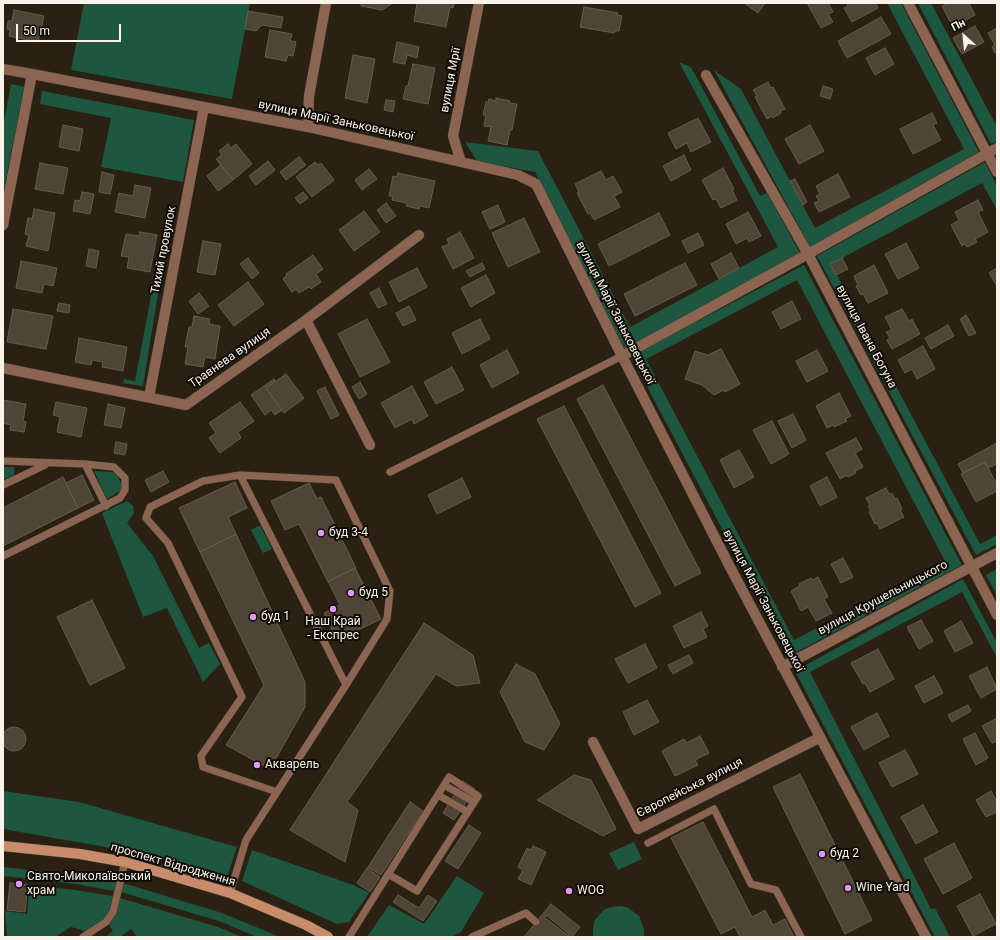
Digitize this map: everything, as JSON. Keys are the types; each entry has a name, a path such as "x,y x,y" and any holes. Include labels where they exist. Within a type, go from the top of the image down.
{"main road":[{"name":"проспект Відродження","path":"3,846 80,854 125,862 230,893 306,925 328,937"}],"street":[{"path":"308,127 309,96 326,3"},
{"name":"вулиця Мрії","path":"461,162 453,136 479,3"},
{"path":"908,3 997,172"},
{"name":"вулиця Марії Заньковецької","path":"3,69 308,127 518,175 536,184 622,356 782,667 926,937"},
{"path":"3,225 32,74"},
{"name":"вулиця Івана Богуна","path":"706,75 808,254 997,615"},
{"name":"Тихий провулок","path":"149,397 204,107"},
{"path":"622,356 997,148"},
{"name":"Травнева вулиця","path":"3,368 186,405 306,320 419,236"},
{"path":"306,320 370,445"},
{"name":"вулиця Крушельницького","path":"782,667 997,553"},
{"name":"Європейська вулиця","path":"593,742 638,829 819,738"}],"lane":[{"path":"390,472 622,356"},
{"path":"3,462 114,466 125,478 125,490 120,498 3,556"},
{"path":"3,485 47,464"},
{"path":"85,464 106,506"},
{"path":"240,475 346,686"},
{"path":"230,893 246,840 346,686 387,619 390,591 336,480 240,475 203,481 150,507 146,518 168,543 242,697 201,756 203,767 277,792"},
{"path":"349,937 388,874 449,777 478,796 417,891 388,874"},
{"path":"438,795 468,812"},
{"path":"648,844 714,809 751,884 776,890 801,937"},
{"path":"83,937 106,922 113,912 125,862"},
{"path":"472,937 526,913 536,922"}],"green space":[{"path":"84,3 250,3 232,99 71,70"},
{"path":"887,3 901,3 979,152 810,247 714,70 741,89 815,228 964,149"},
{"path":"918,3 931,3 997,127 997,141 991,144"},
{"path":"679,62 691,67 760,196 767,193 800,253 625,349 535,172 477,161 465,142 538,151 630,327 778,247"},
{"path":"11,84 24,87 3,195 3,127"},
{"path":"42,91 194,120 183,182 101,167 111,118 40,104"},
{"path":"985,162 997,186 997,210 982,183 831,264 980,544 997,535 997,544 976,555 817,256"},
{"path":"804,265 962,565 789,656 631,356","holes":["797,280 945,561 794,640 646,359"]},
{"path":"154,280 160,281 143,386 123,383 124,379 135,381"},
{"path":"3,467 14,467 14,475 3,480"},
{"path":"94,471 112,472 117,475 122,486 120,491 107,499"},
{"path":"127,501 133,506 134,513 127,523 153,556 199,648 209,643 220,664 203,682 167,608 143,617 102,513"},
{"path":"260,525 272,549 263,553 251,530"},
{"path":"997,569 997,596 986,575"},
{"path":"963,579 997,643 997,658 962,592 810,672 931,909 935,908 950,937 935,937 795,671"},
{"path":"3,791 79,802 237,847 227,877 128,851 3,829"},
{"path":"634,842 642,859 618,870 609,853"},
{"path":"252,850 353,885 369,893 349,922 337,924 242,881"},
{"path":"3,867 77,875 116,882 114,891 76,884 3,876"},
{"path":"457,876 484,893 461,932 451,937 367,937 389,905 424,924"},
{"path":"123,883 222,913 280,937 257,937 219,921 121,892"},
{"path":"30,885 113,896 109,911 104,920 85,931 71,927 55,937 7,937 5,911 27,914"},
{"path":"120,898 218,927 242,937 137,937 131,929 120,937 105,937 113,931 109,925 116,913"},
{"path":"620,906 627,907 639,916 644,929 644,937 593,937 595,920 600,914 605,909"}],"building":[{"path":"361,3 393,3 382,10 361,6"},
{"path":"417,3 454,3 453,8 450,7 446,27 414,21"},
{"path":"744,3 765,3 758,13"},
{"path":"807,3 828,3 833,12 828,14 833,22 821,28"},
{"path":"847,3 875,3 878,8 852,22 844,8 848,6"},
{"path":"949,3 969,3 975,15 953,27 942,6"},
{"path":"584,7 618,13 617,15 622,16 619,31 615,31 614,33 580,27"},
{"path":"14,10 44,16 38,42 9,36 10,30 7,29 8,21 12,21"},
{"path":"248,11 283,17 281,28 262,25 256,31 245,29"},
{"path":"881,17 891,34 847,58 838,41"},
{"path":"975,26 984,42 962,54 953,38"},
{"path":"997,28 997,52 995,53 992,47 995,45 988,33"},
{"path":"270,30 292,34 290,41 296,42 293,56 288,55 286,61 265,57"},
{"path":"397,42 419,47 417,58 407,55 405,64 393,62"},
{"path":"885,48 894,64 875,75 866,58"},
{"path":"353,55 375,59 367,103 345,98"},
{"path":"413,64 435,68 428,104 403,99 406,86 408,86"},
{"path":"768,82 771,88 773,87 785,109 780,111 781,113 773,118 772,116 767,119 755,97 757,96 753,90"},
{"path":"823,86 833,89 830,99 820,96"},
{"path":"496,98 517,104 512,130 510,130 507,145 488,141 491,127 484,126 486,115 483,115 486,102 488,102 489,99 496,101"},
{"path":"386,100 395,101 393,112 384,110"},
{"path":"932,113 937,123 933,125 941,140 913,154 900,129"},
{"path":"698,118 711,142 691,152 687,143 676,149 668,133"},
{"path":"63,125 83,129 79,151 59,147"},
{"path":"810,125 824,151 799,164 785,139"},
{"path":"228,144 231,148 236,144 252,164 233,180 216,159 222,155 219,151"},
{"path":"684,155 691,170 671,181 663,166"},
{"path":"299,157 306,165 286,180 280,172"},
{"path":"268,161 275,170 256,185 249,176"},
{"path":"315,162 318,165 321,163 334,180 312,197 296,177"},
{"path":"40,163 68,168 63,194 35,189"},
{"path":"221,165 233,180 218,191 207,176"},
{"path":"723,168 734,189 732,190 737,200 721,208 716,199 713,200 702,180"},
{"path":"369,169 377,179 362,190 355,180"},
{"path":"601,171 606,180 613,176 622,192 614,196 620,207 594,220 590,213 588,214 577,193 579,192 575,184"},
{"path":"102,172 114,175 110,194 99,192"},
{"path":"398,173 435,181 429,208 420,206 419,209 406,206 407,203 392,200 393,197 389,196 393,176 397,177"},
{"path":"838,174 850,197 819,212 814,203 819,201 816,196 820,194 816,186"},
{"path":"795,179 807,202 803,205 790,181"},
{"path":"135,185 151,188 145,218 115,212 119,193 133,196"},
{"path":"82,192 94,194 90,214 73,211 75,200 80,201"},
{"path":"303,192 308,198 300,204 295,198"},
{"path":"978,200 983,210 978,212 988,232 975,239 977,242 967,247 965,244 962,246 951,225 959,220 955,212"},
{"path":"386,203 396,216 386,223 377,210"},
{"path":"498,205 505,222 490,229 482,212"},
{"path":"34,209 55,213 48,251 26,246 29,235 25,234 28,218 32,219"},
{"path":"364,211 380,232 354,251 339,230"},
{"path":"748,212 761,236 749,242 747,238 736,244 726,224"},
{"path":"659,213 670,235 609,266 598,244"},
{"path":"524,218 540,252 508,267 492,233"},
{"path":"140,232 157,235 150,272 127,268 129,257 121,256 126,234 139,236"},
{"path":"460,232 474,258 453,269 442,247 449,244 447,239"},
{"path":"698,233 704,245 688,253 682,241"},
{"path":"203,241 221,244 215,275 197,272"},
{"path":"906,243 919,268 898,279 885,254"},
{"path":"89,249 99,251 96,268 86,266"},
{"path":"731,253 739,268 719,279 711,264"},
{"path":"313,255 323,269 316,274 321,282 311,289 309,287 299,293 296,289 292,292 283,279 287,275 286,274"},
{"path":"248,258 259,273 252,279 240,264"},
{"path":"842,258 848,269 836,275 830,264"},
{"path":"21,261 57,268 53,286 44,284 42,293 16,288"},
{"path":"482,263 485,269 470,277 466,271"},
{"path":"685,263 697,285 635,316 624,294"},
{"path":"874,265 888,293 868,303 856,286 858,285 854,276"},
{"path":"417,268 427,287 399,302 389,282"},
{"path":"997,268 997,286 989,273"},
{"path":"486,275 495,293 471,307 461,288"},
{"path":"248,282 264,304 234,326 218,305"},
{"path":"379,288 387,304 378,308 370,293"},
{"path":"199,293 209,306 198,314 189,301"},
{"path":"792,301 801,319 781,329 772,312"},
{"path":"59,303 70,305 69,313 57,311"},
{"path":"409,306 416,320 403,326 396,313"},
{"path":"13,309 53,316 46,349 7,342"},
{"path":"902,309 909,321 912,319 920,334 892,349 887,340 890,338 886,332 892,330 885,317"},
{"path":"966,315 976,333 969,336 960,319"},
{"path":"194,316 210,319 209,324 220,326 215,359 205,357 203,367 185,364 188,347 185,347 189,327 192,327"},
{"path":"367,319 390,362 360,377 338,334"},
{"path":"480,319 490,339 462,354 452,333"},
{"path":"948,325 954,336 931,349 925,338"},
{"path":"79,338 127,347 123,371 102,367 103,362 92,360 91,365 75,362"},
{"path":"923,346 935,369 917,379 912,369 905,373 898,360"},
{"path":"721,349 740,384 725,392 724,390 714,395 702,385 685,379 695,351 708,355"},
{"path":"507,350 519,373 492,388 480,365"},
{"path":"817,350 828,371 807,382 796,361"},
{"path":"452,367 464,390 436,404 424,382"},
{"path":"286,374 304,398 284,413 266,388"},
{"path":"274,379 275,381 266,388 282,410 275,415 271,410 265,415 251,395"},
{"path":"360,382 367,394 359,399 352,387"},
{"path":"603,385 701,573 675,586 577,399"},
{"path":"412,386 428,416 414,424 412,419 395,428 381,403"},
{"path":"325,387 339,415 331,419 317,391"},
{"path":"839,393 851,416 845,419 847,421 834,427 833,425 827,428 816,406"},
{"path":"3,400 26,404 23,421 26,422 24,432 10,430 11,425 3,423"},
{"path":"56,402 87,408 81,437 57,432 60,417 53,415"},
{"path":"240,402 254,421 238,432 241,438 220,453 209,438 216,433 209,423"},
{"path":"108,404 125,408 121,428 104,425"},
{"path":"564,406 661,593 635,607 537,419"},
{"path":"793,414 806,440 792,448 778,421"},
{"path":"772,421 789,454 771,464 753,430"},
{"path":"856,438 862,449 855,453 863,467 855,471 856,473 848,477 847,475 840,479 826,453"},
{"path":"116,442 127,444 125,455 114,453"},
{"path":"997,443 997,464 988,468 985,462 963,473 958,464"},
{"path":"739,450 754,477 734,488 720,460"},
{"path":"985,462 997,485 997,491 976,502 961,474"},
{"path":"163,471 169,482 151,492 145,480"},
{"path":"82,475 94,500 78,508 66,483"},
{"path":"63,477 78,508 3,546 3,508"},
{"path":"827,477 837,497 820,506 810,486"},
{"path":"462,478 471,497 437,514 428,495"},
{"path":"235,482 247,508 228,517 236,534 200,552 179,508"},
{"name":"буд 3-4","path":"309,483 317,499 321,497 356,568 328,582 299,524 285,530 271,501"},
{"path":"886,488 889,494 892,493 895,499 897,498 902,509 900,510 904,517 880,529 877,523 875,524 869,512 871,511 868,506 870,505 866,498"},
{"name":"буд 1","path":"236,534 305,682 305,707 270,769 226,745 264,685 200,552"},
{"path":"843,558 853,577 841,583 831,564"},
{"name":"буд 5","path":"355,568 381,619 337,640 324,613 340,605 328,581"},
{"path":"818,577 828,597 824,599 832,613 816,621 808,607 801,611 791,591 800,586 799,584 811,578 812,580"},
{"path":"92,600 125,668 90,685 57,617"},
{"path":"701,612 708,626 703,629 707,637 684,648 673,626"},
{"path":"921,620 933,641 919,649 907,627"},
{"path":"961,621 973,643 955,652 944,631"},
{"path":"424,623 473,655 480,683 456,686 436,674 347,802 358,810 345,862 290,830"},
{"path":"645,644 657,668 628,683 615,659"},
{"path":"878,649 894,679 870,692 865,683 863,684 851,663"},
{"path":"689,655 693,663 673,674 668,665"},
{"path":"516,664 535,674 560,724 544,750 525,742 500,692"},
{"path":"987,667 997,689 981,698 969,676"},
{"path":"934,676 943,693 924,703 915,686"},
{"path":"647,700 659,722 634,735 623,712"},
{"path":"968,705 971,711 952,722 948,715"},
{"path":"877,713 889,736 864,750 851,727"},
{"path":"997,718 997,741 992,743 982,726"},
{"path":"14,727 22,731 26,739 22,747 14,751 6,747 2,739 6,731"},
{"path":"975,733 988,758 976,765 963,739"},
{"path":"700,736 709,753 695,760 698,765 675,776 662,751 684,739 686,743"},
{"path":"905,750 918,774 892,787 879,763"},
{"name":"буд 2","path":"800,774 872,920 845,934 773,787"},
{"path":"574,775 591,780 616,829 603,836 537,800"},
{"path":"463,781 475,789 454,820 443,813"},
{"path":"991,791 997,802 997,812 986,817 976,800"},
{"path":"410,802 423,811 381,875 368,867"},
{"path":"923,805 938,832 916,844 901,817"},
{"path":"703,822 752,917 765,910 773,925 785,919 794,937 740,937 735,927 721,934 671,838"},
{"path":"469,825 481,833 458,869 445,861"},
{"path":"954,843 972,878 943,894 924,859"},
{"path":"533,846 546,852 531,885 518,879 523,870 518,867 527,848 531,850"},
{"path":"367,868 380,877 370,892 357,883"},
{"path":"10,883 28,885 25,912 7,910"},
{"path":"980,894 996,924 973,936 957,906"},
{"path":"398,895 419,908 428,895 437,901 423,921 393,902"},
{"path":"551,904 580,927 572,937 524,937"},
{"path":"546,915 569,934 569,936 545,918"}],"place":[{"name":"буд 3-4","path":"321,533"},
{"name":"буд 5","path":"351,593"},
{"name":"Наш Край - Експрес","path":"333,609"},
{"name":"буд 1","path":"253,617"},
{"name":"Акварель","path":"257,765"},
{"name":"буд 2","path":"822,854"},
{"name":"Свято-Миколаївський храм","path":"19,884"},
{"name":"Wine Yard","path":"848,888"},
{"name":"WOG","path":"569,891"}]}
